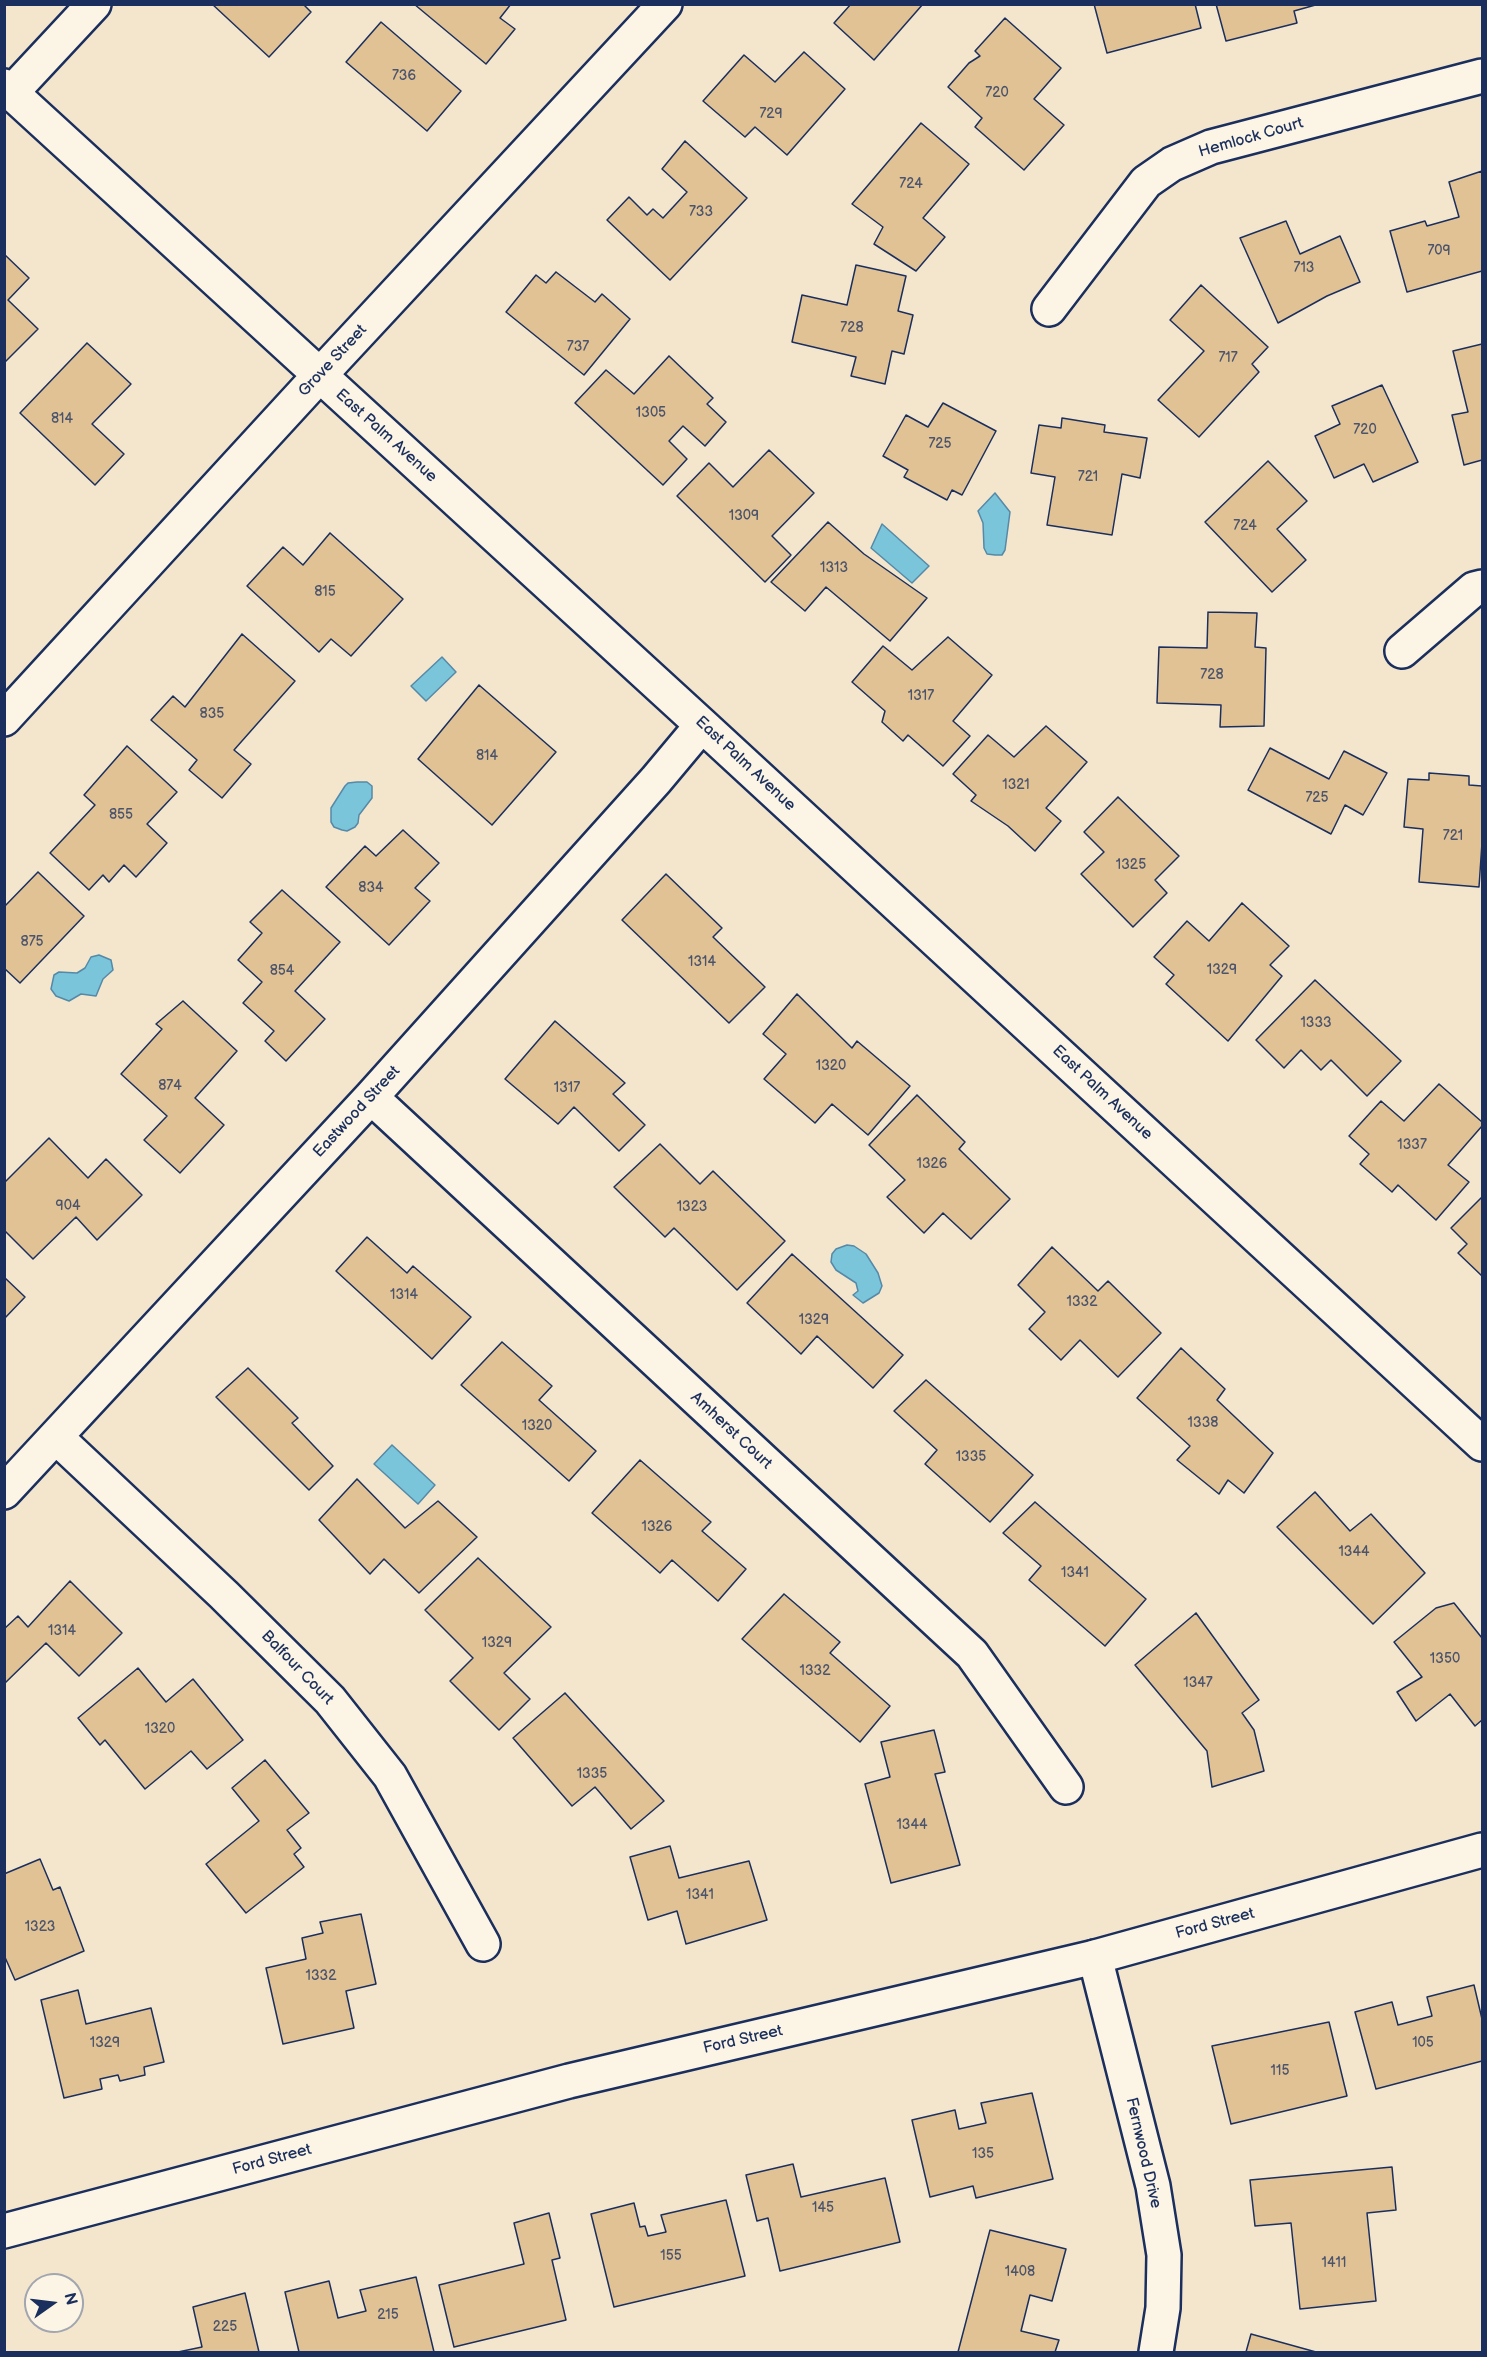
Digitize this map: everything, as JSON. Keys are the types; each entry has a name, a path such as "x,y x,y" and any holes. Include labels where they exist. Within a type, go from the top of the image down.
{"street":[{"path":"8,89 94,4"},
{"name":"Grove Street","path":"4,719 665,4"},
{"name":"Hemlock Court","path":"1048,309 1146,182 1172,164 1211,147 1482,76"},
{"name":"East Palm Avenue","path":"8,89 1482,1444"},
{"path":"1402,651 1474,589 1482,586"},
{"name":"Eastwood Street","path":"4,1492 371,1097 656,780 702,725"},
{"name":"Amherst Court","path":"371,1097 972,1654 1066,1787"},
{"name":"Balfour Court","path":"56,1437 224,1594 330,1700 390,1776 483,1944"},
{"name":"Ford Street","path":"4,2231 569,2080 1095,1957 1482,1850"},
{"name":"Fernwood Drive","path":"1095,1957 1155,2198 1164,2255 1162,2308 1156,2352"}],"water":[{"path":"995,493 1010,512 1005,550 1002,555 987,554 984,548 983,523 978,511"},
{"path":"882,524 929,566 912,583 871,548"},
{"path":"442,657 456,672 426,701 411,686"},
{"path":"367,782 372,786 372,798 359,815 355,827 347,831 334,827 331,822 331,808 348,783"},
{"path":"99,955 111,960 113,970 103,979 96,996 81,994 69,1001 56,996 51,989 54,975 59,972 77,973 85,968 91,957"},
{"path":"847,1245 854,1246 866,1254 878,1273 882,1286 879,1293 863,1303 853,1295 858,1291 856,1283 836,1270 831,1262 832,1254 836,1249"},
{"path":"392,1445 435,1485 418,1504 374,1464"}],"building":[{"path":"212,4 303,4 311,12 269,57"},
{"path":"414,4 511,4 500,18 515,29 486,64"},
{"path":"851,4 923,4 874,60 834,23"},
{"path":"1094,4 1195,4 1201,28 1107,53"},
{"path":"1216,4 1319,4 1294,11 1297,23 1226,41"},
{"path":"1005,18 1061,68 1034,99 1064,125 1024,170 975,127 982,118 948,87 969,63 980,56 975,51"},
{"path":"381,22 461,91 427,131 346,62"},
{"path":"804,52 845,89 787,155 755,127 745,137 703,101 744,55 775,82"},
{"path":"921,123 969,164 923,218 945,237 916,271 874,244 883,227 852,204"},
{"path":"685,141 747,198 670,280 607,220 629,197 647,215 653,209 663,218 687,192 662,169"},
{"path":"1482,171 1482,271 1407,292 1390,231 1425,221 1427,226 1459,217 1449,182"},
{"path":"1286,221 1300,254 1340,236 1360,282 1327,296 1278,323 1240,238"},
{"path":"4,254 29,278 8,300 38,329 4,363"},
{"path":"856,265 906,276 898,311 913,315 904,354 892,351 885,384 851,376 856,357 792,342 802,295 847,305"},
{"path":"556,272 595,302 602,294 630,319 584,375 506,312 536,275 546,283"},
{"path":"1201,285 1268,347 1252,364 1259,372 1199,437 1158,400 1204,351 1170,320"},
{"path":"87,343 131,384 92,424 124,454 95,485 20,413"},
{"path":"1482,344 1482,460 1464,465 1452,415 1468,412 1453,351"},
{"path":"669,356 713,398 707,404 726,422 705,446 683,426 669,441 687,459 663,485 575,403 606,370 634,394"},
{"path":"1382,385 1418,462 1373,482 1364,464 1334,478 1315,436 1340,424 1332,406"},
{"path":"943,403 996,431 962,495 952,490 947,500 904,477 908,470 883,456 906,415 928,427"},
{"path":"1062,418 1105,425 1104,432 1147,438 1140,478 1122,474 1112,535 1047,525 1055,477 1031,473 1039,425 1061,428"},
{"path":"769,450 814,493 772,536 791,555 765,582 677,496 709,463 733,487"},
{"path":"1268,461 1307,501 1277,529 1306,560 1272,592 1205,522"},
{"path":"828,522 864,554 927,598 890,641 826,587 805,611 771,582"},
{"path":"330,533 403,599 351,656 331,639 319,652 247,586 283,547 303,565"},
{"path":"1208,612 1257,613 1255,647 1266,648 1264,726 1220,727 1221,705 1157,703 1159,647 1207,648"},
{"path":"242,634 295,681 234,750 251,764 222,798 189,770 197,760 151,720 173,696 185,707"},
{"path":"948,637 992,675 953,721 970,736 943,766 908,735 903,741 882,722 885,711 852,682 883,646 912,670"},
{"path":"479,685 556,752 492,825 418,759"},
{"path":"1046,726 1087,762 1046,808 1061,821 1035,851 1008,826 971,801 976,795 953,774 988,735 1014,757"},
{"path":"127,746 177,792 147,824 167,843 136,877 124,865 109,882 103,875 89,890 50,853 95,805 84,795"},
{"path":"1270,748 1329,779 1344,751 1387,773 1363,815 1345,805 1331,834 1248,790"},
{"path":"1429,773 1469,776 1469,785 1482,786 1479,887 1419,882 1423,829 1404,827 1408,779 1429,780"},
{"path":"1118,797 1179,856 1155,880 1167,893 1133,927 1081,874 1104,852 1084,832"},
{"path":"403,830 439,863 415,888 430,901 389,945 326,887 365,846 376,856"},
{"path":"38,872 84,916 20,983 4,968 4,907"},
{"path":"666,874 722,928 713,937 765,987 729,1023 622,920"},
{"path":"282,890 340,942 295,991 325,1019 286,1061 265,1041 274,1031 243,1003 262,982 238,960 262,933 250,922"},
{"path":"1242,903 1289,946 1270,965 1282,976 1228,1041 1166,984 1174,975 1154,957 1187,921 1209,941"},
{"path":"1315,980 1401,1061 1367,1096 1331,1060 1321,1070 1301,1050 1284,1068 1256,1040"},
{"path":"797,994 852,1048 857,1041 910,1086 868,1135 832,1104 815,1123 764,1079 786,1054 763,1034"},
{"path":"183,1001 237,1051 195,1098 224,1125 180,1173 144,1140 167,1116 121,1074 162,1029 156,1024"},
{"path":"555,1021 625,1083 613,1094 645,1125 619,1151 574,1107 558,1124 505,1079"},
{"path":"1439,1084 1482,1122 1482,1126 1448,1165 1469,1182 1436,1220 1398,1185 1392,1192 1360,1164 1369,1154 1349,1136 1381,1101 1404,1121"},
{"path":"917,1095 965,1142 959,1149 1010,1199 971,1239 943,1213 924,1233 887,1197 905,1180 869,1145"},
{"path":"49,1138 88,1178 106,1159 142,1195 97,1240 76,1217 33,1259 4,1230 4,1183"},
{"path":"660,1144 700,1184 713,1171 785,1241 737,1290 674,1228 665,1237 614,1187"},
{"path":"1482,1197 1482,1276 1458,1253 1467,1244 1451,1228"},
{"path":"367,1237 407,1273 413,1266 471,1317 432,1359 336,1271"},
{"path":"1052,1247 1098,1291 1108,1281 1161,1333 1118,1377 1080,1340 1061,1360 1029,1329 1045,1312 1018,1285"},
{"path":"792,1254 903,1355 873,1388 817,1336 801,1354 747,1303"},
{"path":"4,1277 25,1297 4,1319"},
{"path":"502,1342 552,1386 539,1400 596,1451 569,1481 461,1385"},
{"path":"1181,1348 1225,1389 1217,1400 1273,1453 1244,1493 1228,1480 1219,1494 1177,1460 1190,1446 1137,1398"},
{"path":"248,1368 298,1418 292,1423 333,1466 309,1490 216,1397"},
{"path":"926,1380 1033,1475 990,1522 925,1464 937,1450 894,1411"},
{"path":"640,1460 711,1522 702,1531 746,1569 718,1601 672,1560 660,1573 592,1513"},
{"path":"357,1479 405,1528 438,1501 477,1537 419,1593 384,1559 370,1574 319,1520"},
{"path":"1315,1492 1350,1531 1371,1514 1425,1573 1373,1624 1277,1527"},
{"path":"1035,1502 1146,1599 1105,1646 1029,1580 1041,1566 1003,1533"},
{"path":"478,1558 551,1627 504,1673 530,1699 499,1730 450,1681 473,1658 425,1610"},
{"path":"70,1581 122,1633 79,1676 46,1643 4,1684 4,1629 18,1616 28,1627"},
{"path":"784,1594 840,1642 830,1653 890,1706 860,1742 742,1639"},
{"path":"1454,1603 1482,1638 1482,1720 1475,1726 1450,1694 1416,1721 1397,1692 1422,1677 1394,1642 1436,1608"},
{"path":"1196,1613 1259,1700 1242,1713 1254,1730 1264,1771 1212,1787 1207,1751 1135,1665"},
{"path":"138,1668 166,1702 193,1679 243,1740 207,1769 191,1751 145,1789 105,1740 100,1745 78,1718"},
{"path":"565,1693 664,1801 631,1829 595,1787 572,1806 513,1738"},
{"path":"934,1730 945,1772 935,1774 960,1865 891,1883 865,1784 890,1777 881,1742"},
{"path":"265,1760 309,1813 287,1830 301,1848 294,1854 304,1867 246,1913 206,1864 259,1821 232,1788"},
{"path":"670,1846 679,1878 749,1861 767,1920 686,1944 677,1911 648,1920 630,1857"},
{"path":"40,1859 53,1890 60,1887 84,1951 15,1980 4,1955 4,1874"},
{"path":"361,1914 376,1984 346,1991 354,2028 283,2044 266,1968 306,1959 302,1938 323,1933 320,1922"},
{"path":"1474,1985 1482,2019 1482,2061 1376,2089 1355,2012 1392,2002 1398,2025 1432,2016 1427,1997"},
{"path":"78,1990 86,2024 151,2008 164,2062 144,2067 145,2075 120,2081 118,2075 100,2079 102,2089 64,2098 41,2000"},
{"path":"1329,2022 1347,2096 1231,2124 1212,2046"},
{"path":"1032,2093 1053,2179 976,2198 973,2186 930,2197 912,2120 955,2110 959,2129 986,2123 981,2103"},
{"path":"793,2164 801,2197 885,2178 900,2242 780,2271 768,2218 757,2221 746,2175"},
{"path":"1392,2167 1396,2210 1367,2213 1376,2301 1300,2309 1291,2223 1255,2226 1250,2180"},
{"path":"726,2200 745,2276 614,2307 591,2214 634,2203 640,2227 645,2226 648,2236 666,2232 661,2215"},
{"path":"549,2213 560,2258 552,2260 566,2320 454,2347 439,2285 524,2264 514,2223"},
{"path":"990,2230 1066,2249 1052,2301 1030,2295 1021,2331 1059,2340 1055,2352 958,2352"},
{"path":"416,2277 434,2352 299,2352 285,2292 329,2281 338,2318 366,2311 360,2290"},
{"path":"245,2293 259,2352 178,2352 202,2347 193,2307"},
{"path":"1251,2334 1316,2352 1246,2352"}]}
